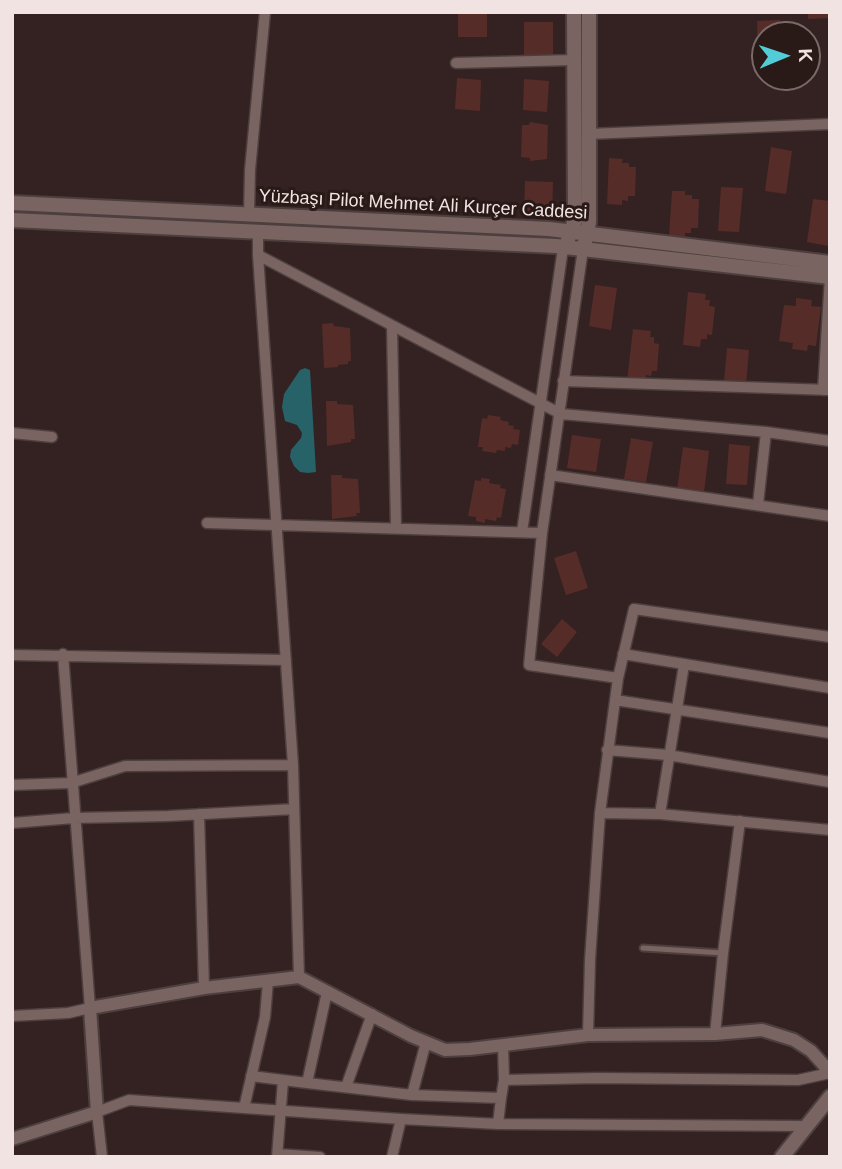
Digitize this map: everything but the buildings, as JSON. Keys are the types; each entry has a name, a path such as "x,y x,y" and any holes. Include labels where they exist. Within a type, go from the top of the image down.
{"main road":[{"path":"565,247 575,220 573,12"},
{"path":"583,249 589,222 589,12"},
{"name":"Yüzbaşı Pilot Mehmet Ali Kurçer Caddesi","path":"12,203 549,229 830,262"},
{"name":"Yüzbaşı Pilot Mehmet Ali Kurçer Caddesi","path":"12,220 565,247 830,277"},
{"path":"782,1157 830,1097"}],"street":[{"path":"248,214 265,12"},
{"path":"456,63 574,60"},
{"path":"589,134 830,124"},
{"path":"258,231 293,765 299,977"},
{"path":"522,532 565,247"},
{"path":"583,249 542,533 529,665 618,678"},
{"path":"258,256 558,413 766,432 830,441"},
{"path":"563,381 826,390 830,277"},
{"path":"392,327 396,528"},
{"path":"758,504 766,432"},
{"path":"12,433 52,436"},
{"path":"550,475 830,516"},
{"path":"207,523 542,533"},
{"path":"588,1035 600,813 618,678 634,609 830,637"},
{"path":"63,654 102,1157"},
{"path":"623,654 830,688"},
{"path":"12,655 286,660"},
{"path":"660,814 684,665"},
{"path":"615,700 830,733"},
{"path":"607,750 668,755 830,782"},
{"path":"12,785 71,783 125,766 293,765"},
{"path":"12,823 294,808"},
{"path":"600,813 660,814 830,830"},
{"path":"199,814 204,988"},
{"path":"715,1034 740,821"},
{"path":"12,1016 68,1013 204,988 299,977 426,1042 445,1049 588,1035 715,1034 762,1030 794,1040 811,1051 830,1073 798,1080 504,1080"},
{"path":"244,1108 265,1017 268,981"},
{"path":"307,1083 327,992"},
{"path":"346,1087 372,1014"},
{"path":"412,1095 426,1042"},
{"path":"498,1124 504,1080 503,1045"},
{"path":"251,1076 412,1095 501,1098"},
{"path":"283,1081 277,1155 320,1157"},
{"path":"12,1139 129,1100 498,1124 805,1126"},
{"path":"392,1157 401,1119"}],"lane":[{"path":"643,948 723,953"}],"shaded area":[{"path":"12,210 559,235 558,240 12,214"}],"water":[{"path":"300,370 310,370 316,472 308,473 300,472 290,457 291,450 302,433 297,425 285,421 282,407 284,394"}]}
